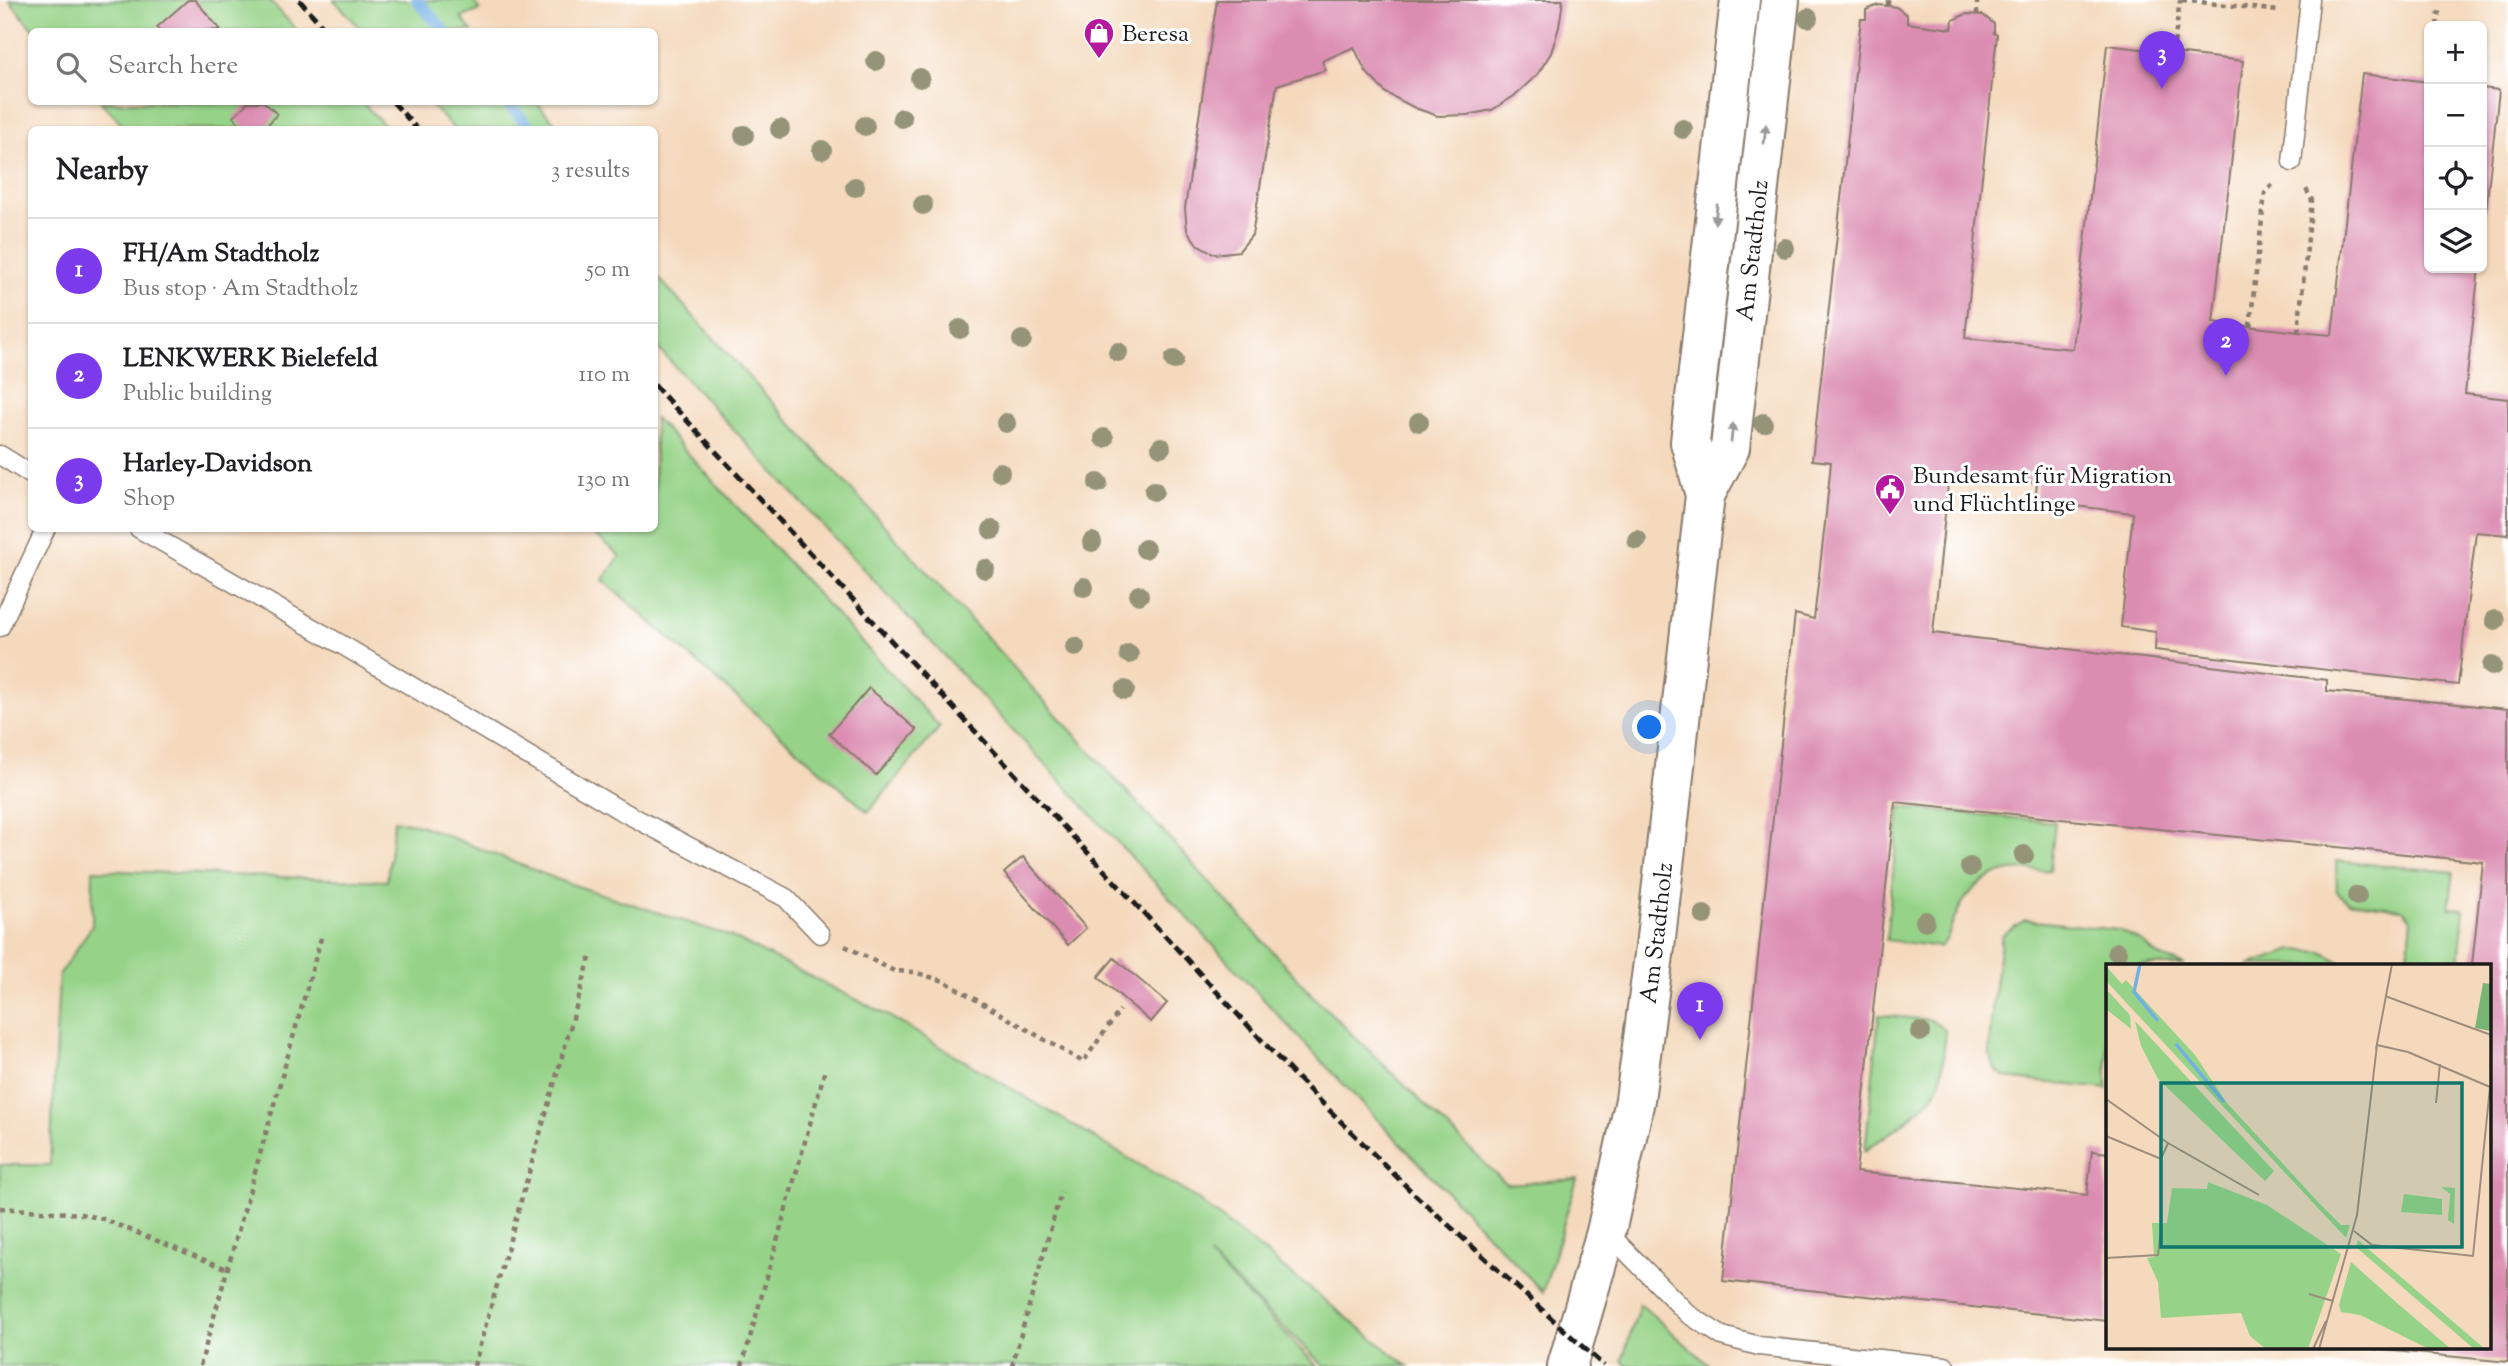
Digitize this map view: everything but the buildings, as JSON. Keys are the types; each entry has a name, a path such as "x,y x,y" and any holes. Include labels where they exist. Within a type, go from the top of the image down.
{"main road":[{"name":"Am Stadtholz","path":"1705,495 1690,442 1741,0"},
{"name":"Am Stadtholz","path":"1567,1366 1606,1232 1635,1100 1656,947 1705,495 1730,448 1780,0"}],"lane":[{"path":"2292,162 2309,7"},
{"path":"0,455 28,472"},
{"path":"0,627 44,532"},
{"path":"145,532 344,646 618,809 786,898 820,934"},
{"path":"1606,1232 1688,1314 1722,1336 1759,1346 1945,1366"}],"path":[{"path":"1977,0 1977,15"},
{"path":"2174,53 2181,0 2309,7"},
{"path":"2438,21 2439,11"},
{"path":"2250,326 2265,193 2292,162 2312,200 2298,332"},
{"path":"200,1366 323,934"},
{"path":"820,934 894,971 914,972 944,981 1083,1062 1120,1010"},
{"path":"474,1366 590,958"},
{"path":"742,1366 825,1070"},
{"path":"1012,1366 1061,1192"},
{"path":"0,1208 81,1214 103,1220 227,1269"}],"green space":[{"path":"9,0 269,0 295,28 32,28"},
{"path":"334,0 472,0 480,10 461,18 469,28 360,28"},
{"path":"104,105 365,105 385,126 124,126"},
{"path":"431,105 539,105 558,126 451,126"},
{"path":"658,277 1314,997 1506,1184 1577,1179 1543,1292 1306,1045 658,348"},
{"path":"658,421 940,727 868,812 603,580 620,556 592,532 658,532"},
{"path":"1900,807 2055,822 2050,870 2011,870 1986,880 1972,891 1961,905 1940,947 1886,940"},
{"path":"394,820 420,825 559,880 732,937 887,1015 1194,1197 1408,1366 1324,1366 1209,1256 1317,1366 0,1366 0,1165 50,1165 59,975 92,926 93,870 387,881"},
{"path":"2336,861 2454,872 2449,908 2464,909 2459,964 2407,964 2412,920 2402,909 2349,902 2337,892"},
{"path":"2025,920 2119,930 2143,942 2158,956 2182,964 2106,964 2106,1089 2013,1079 1996,1070 1990,1055 1990,1040 2002,935"},
{"path":"2293,950 2322,952 2344,964 2251,964"},
{"path":"1879,1015 1931,1020 1945,1030 1943,1065 1939,1085 1927,1102 1865,1151"},
{"path":"1640,1304 1710,1366 1628,1366 1622,1361"}],"waterway":[{"path":"417,0 442,28"},
{"path":"510,105 528,126"}],"railway":[{"path":"299,0 324,28"},
{"path":"396,105 414,126"},
{"path":"658,389 1294,1075 1411,1191 1604,1366"}],"place":[{"name":"Beresa","path":"1099,60"},
{"name":"Harley-Davidson","path":"2162,89"},
{"name":"LENKWERK Bielefeld","path":"2226,376"},
{"name":"Bundesamt für Migration und Flüchtlinge","path":"1890,516"},
{"name":"FH/Am Stadtholz","path":"1700,1040"}]}
